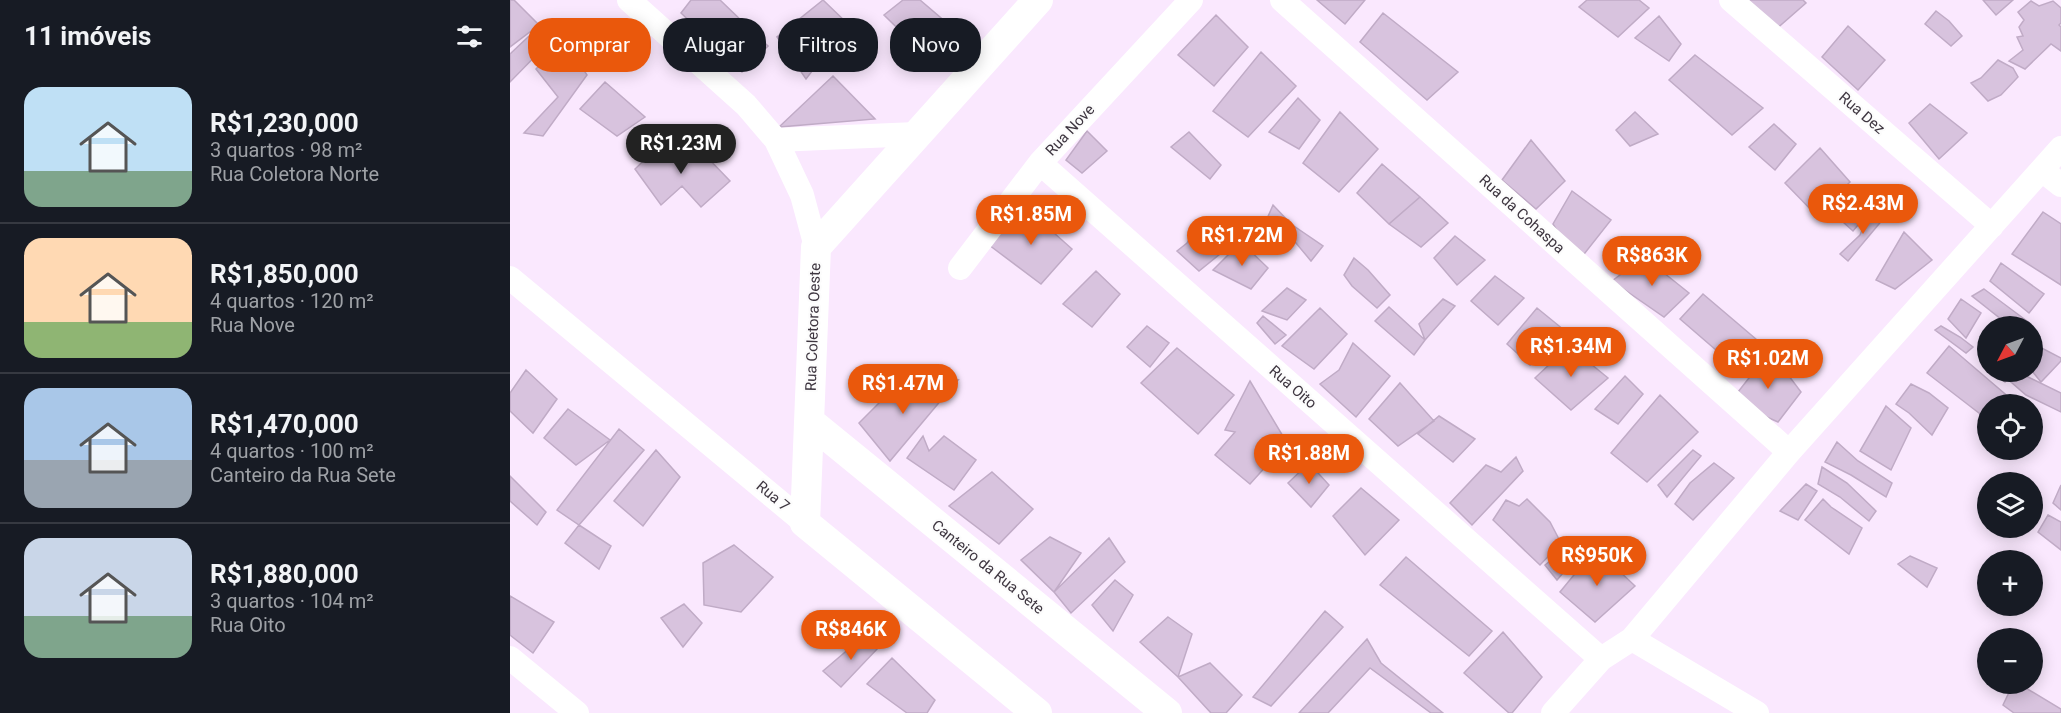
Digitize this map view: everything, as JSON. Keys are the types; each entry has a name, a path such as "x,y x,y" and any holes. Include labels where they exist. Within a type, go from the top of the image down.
{"street":[{"path":"629,0 746,105 776,140 802,195 816,247"},
{"name":"Rua Coletora Oeste","path":"805,523 816,247 1038,0"},
{"name":"Rua Nove","path":"960,268 1040,163 1191,0"},
{"name":"Rua da Cohaspa","path":"1282,0 1789,452"},
{"name":"Rua Dez","path":"1731,0 1992,226"},
{"path":"776,140 916,134"},
{"path":"1553,713 1601,659 1632,639 1789,452 2061,148"},
{"name":"Rua Oito","path":"1040,163 1601,659"},
{"path":"2042,170 2061,185"},
{"name":"Rua 7","path":"510,278 1037,713"},
{"name":"Canteiro da Rua Sete","path":"809,421 1167,713"},
{"path":"1632,639 1756,713"},
{"path":"510,658 578,713"}],"building":[{"path":"510,0 514,0 532,18 528,18 528,33 510,47"},
{"path":"691,0 720,0 739,18 686,18 681,13"},
{"path":"823,0 842,18 801,18"},
{"path":"903,0 920,0 941,18 890,18 890,21 884,15"},
{"path":"1317,0 1365,0 1345,24"},
{"path":"1587,0 1639,0 1649,8 1618,37 1579,7"},
{"path":"1739,0 1803,0 1806,3 1775,30"},
{"path":"1983,0 2013,0 1996,15"},
{"path":"2031,1 2039,6 2053,1 2061,8 2059,25 2061,27 2061,51 2051,44 2025,69 2009,61 2023,50 2017,37 2023,36 2019,27 2024,20 2018,12"},
{"path":"1936,11 1949,21 1962,36 1951,46 1925,24"},
{"path":"1383,13 1458,72 1427,100 1360,42"},
{"path":"1216,15 1248,47 1214,86 1178,55"},
{"path":"1659,16 1681,44 1669,61 1635,38"},
{"path":"1848,26 1885,60 1858,90 1822,57"},
{"path":"528,37 528,64 510,82 510,54"},
{"path":"1261,52 1296,86 1248,137 1213,111"},
{"path":"1695,55 1763,108 1732,135 1669,80"},
{"path":"1998,60 2013,68 2018,77 2001,95 1988,101 1971,83 1981,78"},
{"path":"538,72 585,72 587,75 543,136 524,133 558,97"},
{"path":"801,72 811,72 806,79"},
{"path":"833,76 875,119 779,127"},
{"path":"605,82 645,117 617,136 580,109"},
{"path":"1298,98 1320,120 1299,149 1269,132"},
{"path":"1930,104 1967,133 1939,159 1909,123"},
{"path":"1340,112 1378,149 1339,192 1303,163"},
{"path":"1635,112 1658,134 1630,146 1616,130"},
{"path":"1774,124 1796,144 1775,170 1749,147"},
{"path":"1087,131 1107,151 1082,173 1066,160"},
{"path":"1189,132 1221,165 1210,179 1171,147"},
{"path":"1531,140 1565,181 1536,209 1502,180"},
{"path":"663,142 687,159 703,153 730,181 701,207 682,186 661,205 635,169"},
{"path":"1820,148 1850,182 1816,215 1785,183"},
{"path":"1382,164 1420,197 1389,224 1357,193"},
{"path":"1572,191 1611,220 1577,263 1553,224"},
{"path":"1851,193 1870,211 1853,231 1834,214"},
{"path":"1420,197 1448,223 1421,247 1389,224"},
{"path":"1273,205 1291,224 1323,246 1311,261 1291,237 1266,221"},
{"path":"1025,207 1072,249 1041,284 989,245"},
{"path":"1870,211 1884,218 1848,261 1840,254 1860,235"},
{"path":"2043,212 2061,224 2061,285 2012,254"},
{"path":"1198,223 1225,250 1199,271 1177,251 1187,243"},
{"path":"1904,232 1932,260 1895,289 1876,280"},
{"path":"1455,236 1485,260 1457,285 1434,258"},
{"path":"1241,242 1268,268 1251,289 1213,270"},
{"path":"1644,257 1689,293 1664,317 1612,281"},
{"path":"1354,258 1390,295 1377,308 1352,286 1344,275"},
{"path":"2001,263 2044,294 2029,313 1990,281"},
{"path":"1096,271 1120,294 1092,327 1063,304"},
{"path":"1495,276 1524,298 1498,325 1471,301"},
{"path":"1287,288 1306,300 1287,320 1262,311"},
{"path":"1984,289 2020,316 1997,316 1972,296"},
{"path":"1703,294 1770,351 1745,375 1680,319"},
{"path":"1443,299 1455,306 1425,340 1419,324"},
{"path":"1961,299 1981,313 1977,316 1966,338 1948,319"},
{"path":"1389,307 1425,340 1414,355 1375,321"},
{"path":"1320,308 1347,334 1314,369 1282,346"},
{"path":"1537,308 1564,330 1530,365 1507,344"},
{"path":"1263,316 1286,335 1275,344 1257,323"},
{"path":"1147,326 1169,343 1150,367 1127,347"},
{"path":"1941,326 1973,347 1966,353 1935,330"},
{"path":"1353,343 1390,376 1356,417 1320,384 1339,370"},
{"path":"1569,346 1608,378 1571,410 1535,378"},
{"path":"1949,346 1977,370 1977,382 1991,382 2005,394 1977,394 1977,412 1927,373"},
{"path":"1177,348 1234,395 1198,434 1141,383"},
{"path":"2043,349 2061,358 2061,361 2043,380"},
{"path":"1770,351 1801,392 1778,422 1731,401"},
{"path":"526,370 557,399 533,433 510,411 510,393"},
{"path":"1625,376 1643,394 1618,424 1595,409"},
{"path":"958,380 890,461 859,423 893,389"},
{"path":"1250,381 1287,443 1250,484 1215,455 1235,432 1225,430"},
{"path":"2011,382 2038,382 2061,393 2061,412 2043,403 2043,394 2025,394"},
{"path":"1400,383 1434,421 1398,446 1369,419"},
{"path":"1911,384 1929,393 1948,408 1932,435 1896,404"},
{"path":"1660,395 1698,432 1647,482 1611,453"},
{"path":"1886,406 1911,428 1891,470 1860,451"},
{"path":"568,409 610,440 576,465 544,438"},
{"path":"1439,416 1475,439 1453,462 1418,434"},
{"path":"619,429 644,450 579,525 557,510"},
{"path":"923,436 929,451 944,436 976,460 954,490 907,458"},
{"path":"1837,442 1858,461 1892,483 1886,497 1825,462"},
{"path":"656,450 680,477 643,526 614,501"},
{"path":"1693,450 1701,456 1667,497 1658,485"},
{"path":"1516,457 1523,471 1472,525 1450,503 1486,465 1501,472"},
{"path":"1309,463 1329,485 1311,507 1288,483"},
{"path":"1714,463 1734,478 1693,520 1675,504 1690,483"},
{"path":"1822,467 1847,483 1876,511 1869,521 1840,497 1818,484"},
{"path":"992,472 1033,509 999,544 949,506"},
{"path":"510,476 546,512 537,525 510,501"},
{"path":"1806,484 1817,491 1798,520 1780,511"},
{"path":"2061,485 2061,510 2053,503"},
{"path":"1361,488 1399,520 1365,555 1333,516"},
{"path":"1527,499 1550,522 1561,543 1540,565 1493,520 1506,500 1519,506"},
{"path":"1823,499 1862,528 1849,554 1805,520"},
{"path":"2048,515 2061,522 2061,550 2043,536 2043,524"},
{"path":"579,525 611,546 599,569 565,543"},
{"path":"1050,537 1081,553 1054,592 1021,560"},
{"path":"1109,538 1125,562 1071,613 1054,592"},
{"path":"734,545 773,577 741,612 704,605 703,563"},
{"path":"1565,549 1575,559 1557,580 1545,565"},
{"path":"1592,553 1616,568 1635,586 1595,622 1560,592"},
{"path":"1910,556 1937,568 1927,587 1898,564"},
{"path":"1406,557 1492,631 1469,656 1380,585"},
{"path":"1115,580 1133,595 1113,631 1092,605"},
{"path":"510,596 554,622 533,653 510,635"},
{"path":"684,604 702,623 683,647 661,618"},
{"path":"1325,611 1343,627 1271,706 1253,697"},
{"path":"1168,617 1192,634 1178,677 1140,642"},
{"path":"1503,632 1542,677 1512,713 1509,713 1464,673"},
{"path":"864,636 880,646 841,687 823,671"},
{"path":"1367,639 1381,663 1443,713 1431,713 1370,668 1328,713 1299,713"},
{"path":"892,658 935,700 927,713 907,713 867,684"},
{"path":"1210,663 1242,695 1226,713 1211,713 1178,677"},
{"path":"2008,694 2036,694 2061,709 2061,713 2014,713 2003,705"}]}
